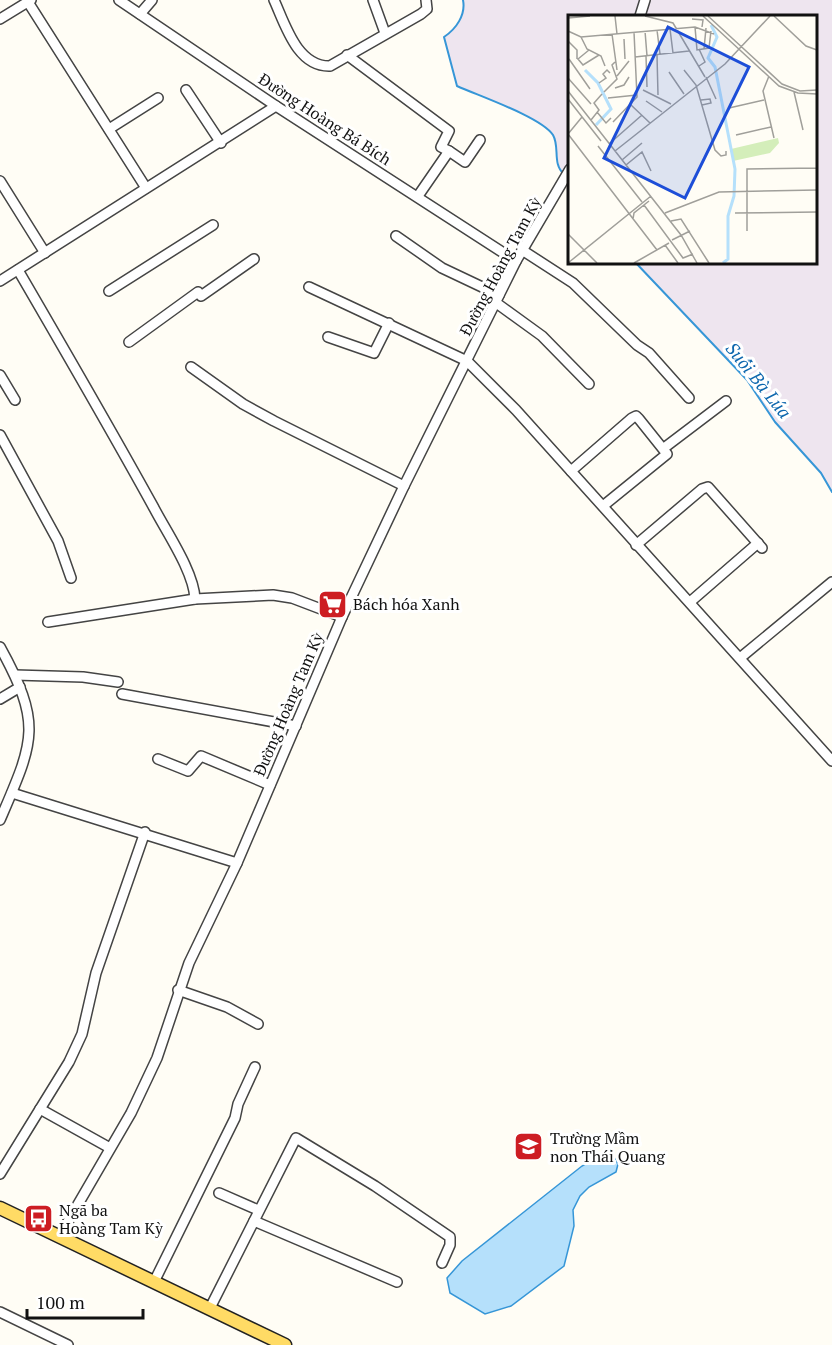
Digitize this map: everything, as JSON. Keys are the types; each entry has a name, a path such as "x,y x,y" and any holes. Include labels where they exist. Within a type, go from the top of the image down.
{"main road":[{"path":"0,1208 285,1345"}],"street":[{"name":"Đường Hoàng Bá Bích","path":"119,0 276,106 516,261"},
{"path":"140,14 152,0"},
{"path":"274,0 292,41 311,60 330,66 425,11 428,6 426,0"},
{"path":"373,0 385,33"},
{"path":"640,15 645,0"},
{"path":"0,19 30,1 146,188"},
{"path":"347,55 446,127 449,131 448,136 441,147 465,162 480,140"},
{"path":"186,90 221,143"},
{"path":"109,129 158,99"},
{"path":"0,281 276,106"},
{"path":"418,196 449,151"},
{"name":"Đường Hoàng Tam Kỳ","path":"59,1237 110,1149 157,1058 178,990 237,863 342,617 404,486 516,261 568,172"},
{"path":"0,181 45,253"},
{"path":"109,291 213,225"},
{"path":"396,236 442,268 497,298 534,329 589,384"},
{"path":"522,250 573,283 649,353 689,398"},
{"path":"129,342 254,259"},
{"path":"18,270 115,436 173,543 192,586 195,599"},
{"path":"309,287 467,361 516,410 636,545 831,757"},
{"path":"328,337 374,353 388,323"},
{"path":"191,367 243,404 273,421 404,486"},
{"path":"0,375 15,400"},
{"path":"664,448 726,400"},
{"path":"571,471 636,416 664,448 666,454 603,506"},
{"path":"0,435 58,541 71,578"},
{"path":"636,545 702,489 708,487 760,545 690,602"},
{"path":"740,658 832,582"},
{"path":"48,622 195,599 273,595 292,598 342,617"},
{"path":"0,647 20,687 28,712 30,731 26,756 0,820"},
{"path":"15,675 83,676 118,682"},
{"path":"0,699 20,687"},
{"path":"122,694 296,726"},
{"path":"158,759 189,771 201,756 270,785"},
{"path":"12,793 145,832 237,863"},
{"path":"0,1174 69,1062 82,1034 96,973 145,832"},
{"path":"178,990 227,1007 258,1024"},
{"path":"154,1282 235,1118 238,1104 255,1067"},
{"path":"40,1109 110,1149"},
{"path":"210,1308 293,1140 298,1138 450,1237 450,1245 442,1263"},
{"path":"219,1193 258,1210"},
{"path":"254,1221 397,1282"},
{"path":"0,1312 68,1345"}],"shaded area":[{"path":"463,0 832,0 832,492 821,473 775,422 747,380 636,264 817,264 817,15 568,15 568,178 560,171 554,136 546,128 527,116 457,86 444,37 460,20 464,10"}],"water":[{"path":"609,1149 618,1164 616,1172 589,1187 580,1196 573,1210 574,1226 564,1266 511,1306 485,1314 450,1293 447,1278 462,1261 582,1166"}],"waterway":[{"name":"Suối Bà Lúa","path":"463,0 464,6 459,21 444,37 457,86 523,114 546,128 555,140 558,165 564,174"},
{"name":"Suối Bà Lúa","path":"637,264 747,380 775,422 821,473 832,492"}],"place":[{"name":"Bách hóa Xanh","path":"332,604"},
{"name":"Trường Mầm non Thái Quang","path":"529,1147"},
{"name":"Ngã ba Hoàng Tam Kỳ","path":"38,1219"}]}
